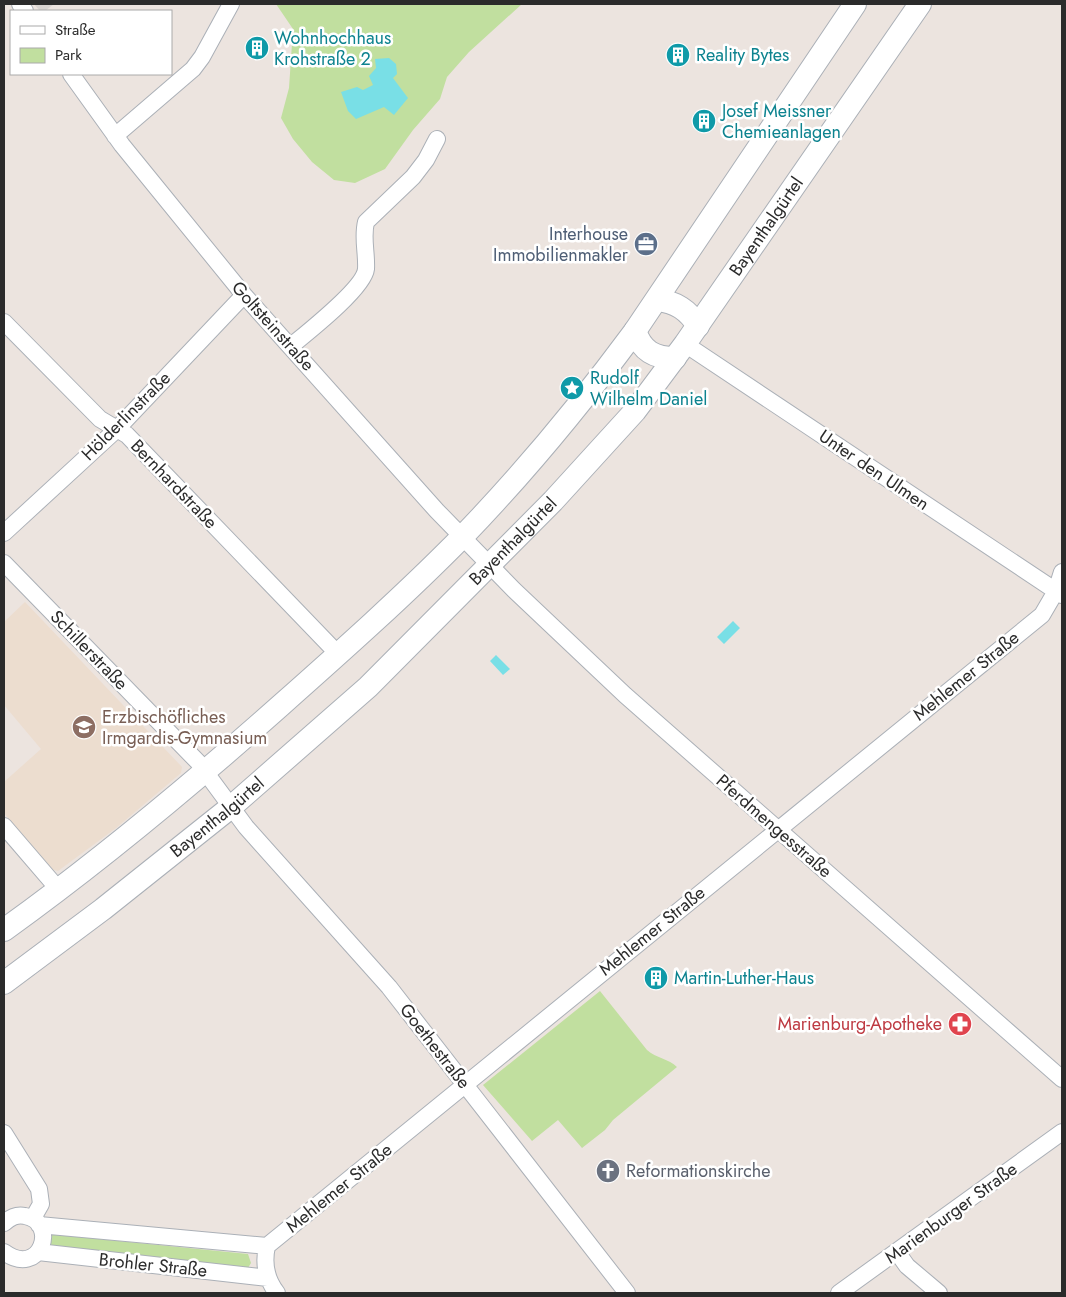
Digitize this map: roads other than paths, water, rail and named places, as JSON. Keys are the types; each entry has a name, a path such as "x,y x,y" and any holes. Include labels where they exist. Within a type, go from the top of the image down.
{"main road":[{"path":"4,930 60,890 206,772 338,654 462,536 601,378 657,300 855,4"},
{"name":"Bayenthalgürtel","path":"4,982 103,909 232,808 368,687 491,566 635,411 698,326 920,4"},
{"path":"657,300 681,307 690,314 698,326"},
{"path":"635,331 639,343 649,353 662,358 680,351"}],"street":[{"path":"115,136 193,69 207,49 231,4"},
{"name":"Goltsteinstraße","path":"73,75 115,136 244,295 491,566"},
{"path":"291,346 360,284 366,269 364,230 366,222 413,177 426,160 437,139"},
{"name":"Hölderlinstraße","path":"4,533 116,430 244,295"},
{"name":"Bernhardstraße","path":"4,322 100,419 127,435 338,654"},
{"name":"Unter den Ulmen","path":"680,351 1059,593"},
{"name":"Schillerstraße","path":"4,562 180,743 206,772 232,808"},
{"name":"Pferdmengesstraße","path":"491,566 625,695 1062,1080"},
{"name":"Mehlemer Straße","path":"267,1246 1042,615 1059,593 1062,572"},
{"name":"Goethestraße","path":"232,808 246,827 389,987 465,1084 517,1155 627,1293"},
{"path":"4,826 60,890"},
{"name":"Marienburger Straße","path":"839,1293 1062,1132"},
{"path":"4,1133 39,1189 41,1204 36,1222 44,1239 38,1252 33,1257 20,1260 13,1259 4,1252"},
{"name":"Brohler Straße","path":"4,1223 14,1216 20,1215 36,1222 267,1246"},
{"path":"267,1246 265,1262 268,1278 277,1293"},
{"name":"Brohler Straße","path":"38,1252 268,1278"},
{"path":"897,1252 907,1266 939,1293"}],"water":[{"path":"389,58 396,64 397,74 393,78 408,98 394,115 384,107 356,119 348,111 341,92 357,87 363,90 373,85 369,76 376,68 375,59"},
{"path":"733,621 740,628 724,644 717,637"},
{"path":"496,655 510,669 503,675 490,661"}],"place":[{"name":"Wohnhochhaus Krohstraße 2","path":"257,48"},
{"name":"Reality Bytes","path":"678,55"},
{"name":"Josef Meissner Chemieanlagen","path":"704,121"},
{"name":"Interhouse Immobilienmakler","path":"646,244"},
{"name":"Rudolf Wilhelm Daniel","path":"572,388"},
{"name":"Erzbischöfliches Irmgardis-Gymnasium","path":"84,727"},
{"name":"Martin-Luther-Haus","path":"656,978"},
{"name":"Marienburg-Apotheke","path":"960,1024"},
{"name":"Reformationskirche","path":"608,1171"}]}
